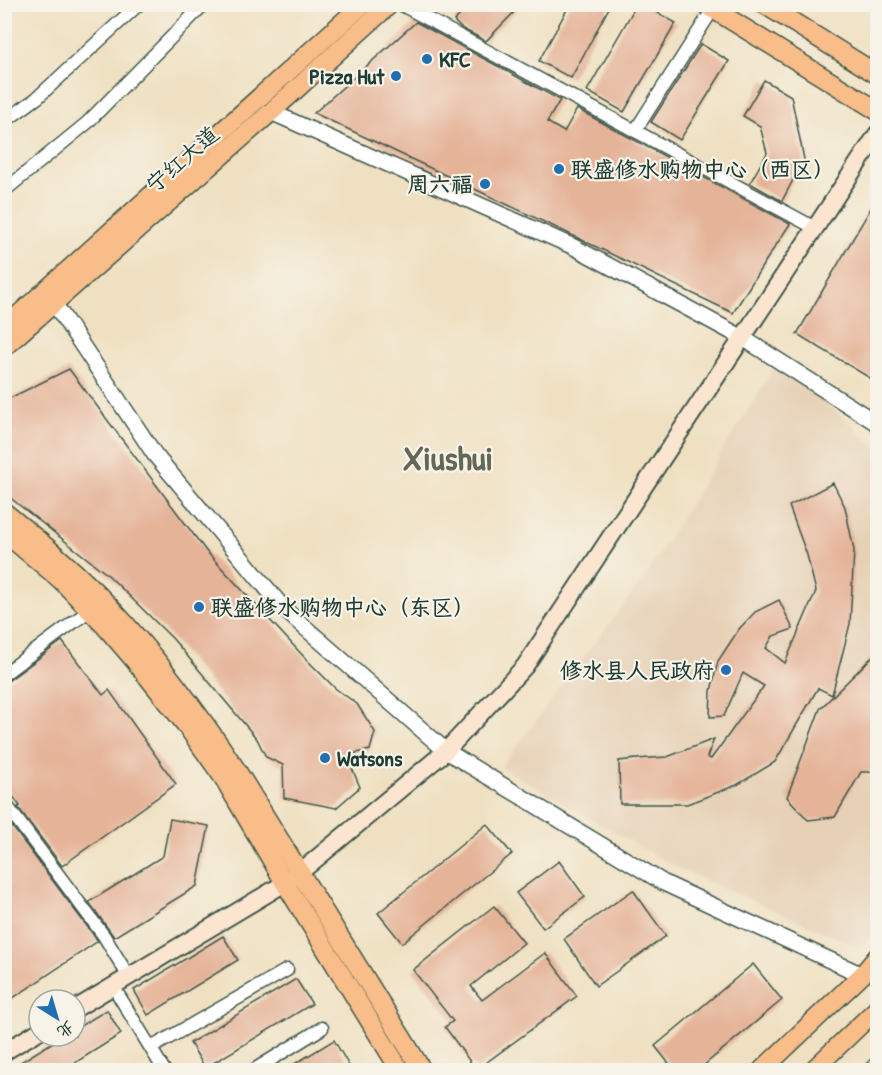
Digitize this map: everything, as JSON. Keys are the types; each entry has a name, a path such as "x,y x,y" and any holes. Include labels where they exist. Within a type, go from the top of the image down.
{"main road":[{"name":"宁红大道","path":"4,328 363,4"},
{"name":"宁红大道","path":"4,347 390,4"},
{"path":"764,4 878,75"},
{"path":"709,7 878,111"},
{"path":"87,1002 292,878 446,751 525,666 878,134"},
{"path":"4,512 58,557 98,606 135,661 186,725 223,777 422,1071"},
{"path":"4,532 62,580 98,606"},
{"path":"292,878 400,1071"},
{"path":"762,1071 862,975 878,956"},
{"path":"813,1071 878,1008"},
{"path":"6,1049 27,1038"}],"street":[{"path":"4,122 37,98 139,4"},
{"path":"4,191 87,123 204,4"},
{"path":"400,4 815,228"},
{"path":"635,131 709,7"},
{"path":"271,112 574,246 742,338 878,424"},
{"path":"54,303 155,454 285,610 446,751 664,883 862,975"},
{"path":"4,674 98,606"},
{"path":"4,802 104,936 129,977"},
{"path":"150,1048 287,970"},
{"path":"113,986 164,1071"},
{"path":"254,1071 322,1028"}],"shaded area":[{"name":"修水县人民政府","path":"778,361 877,447 878,928 861,948 677,868 501,767 647,574"}],"building":[{"path":"471,4 522,4 486,41 461,28 454,21"},
{"path":"570,4 611,4 571,78 539,61"},
{"path":"637,4 642,4 676,23 624,112 587,91"},
{"name":"联盛修水购物中心（西区）","path":"416,22 560,100 547,122 564,132 577,109 790,224 733,313 314,113"},
{"path":"701,44 729,61 680,140 651,122"},
{"path":"764,80 791,96 804,159 782,201 750,183 767,153 760,126 743,116"},
{"path":"878,196 878,383 797,334"},
{"name":"联盛修水购物中心（东区）","path":"69,369 206,551 306,659 336,689 357,704 375,732 370,750 352,754 351,766 360,787 336,808 284,798 283,765 266,757 257,739 173,639 108,575 4,493 4,401"},
{"path":"833,483 845,507 854,550 850,624 832,695 818,688 775,762 737,785 687,804 620,804 619,761 667,757 714,739 707,757 711,759 764,686 743,673 724,716 710,717 711,691 718,661 739,629 755,612 779,600 793,629 773,636 766,648 785,663 816,591 807,555 789,506"},
{"path":"62,641 103,695 109,690 176,784 62,866 18,807 20,806 4,784 4,684"},
{"path":"878,651 878,765 873,772 861,772 835,817 808,820 787,797 820,709"},
{"path":"4,817 98,941 4,1004"},
{"path":"170,819 209,826 197,886 114,937 89,902 163,856"},
{"path":"487,824 512,854 402,943 378,913"},
{"path":"559,861 585,897 543,928 516,893"},
{"path":"633,890 666,936 596,986 564,939"},
{"path":"494,906 524,943 471,986 482,1000 545,953 577,996 476,1070 445,1027 453,1021 413,970"},
{"path":"223,936 238,960 148,1015 134,990"},
{"path":"753,964 782,1000 697,1071 675,1071 655,1046"},
{"path":"296,979 312,1004 205,1068 190,1043"},
{"path":"107,1010 121,1034 62,1071 6,1071 43,1048 87,1048 87,1022"},
{"path":"334,1040 349,1066 341,1071 283,1071"},
{"path":"878,1052 878,1071 859,1071"}],"place":[{"name":"KFC","path":"427,59"},
{"name":"Pizza Hut","path":"396,76"},
{"name":"联盛修水购物中心（西区）","path":"559,169"},
{"name":"周六福","path":"485,184"},
{"name":"联盛修水购物中心（东区）","path":"199,607"},
{"name":"修水县人民政府","path":"726,670"},
{"name":"Watsons","path":"325,758"}],"district":[{"name":"Xiushui","path":"448,458"}]}
